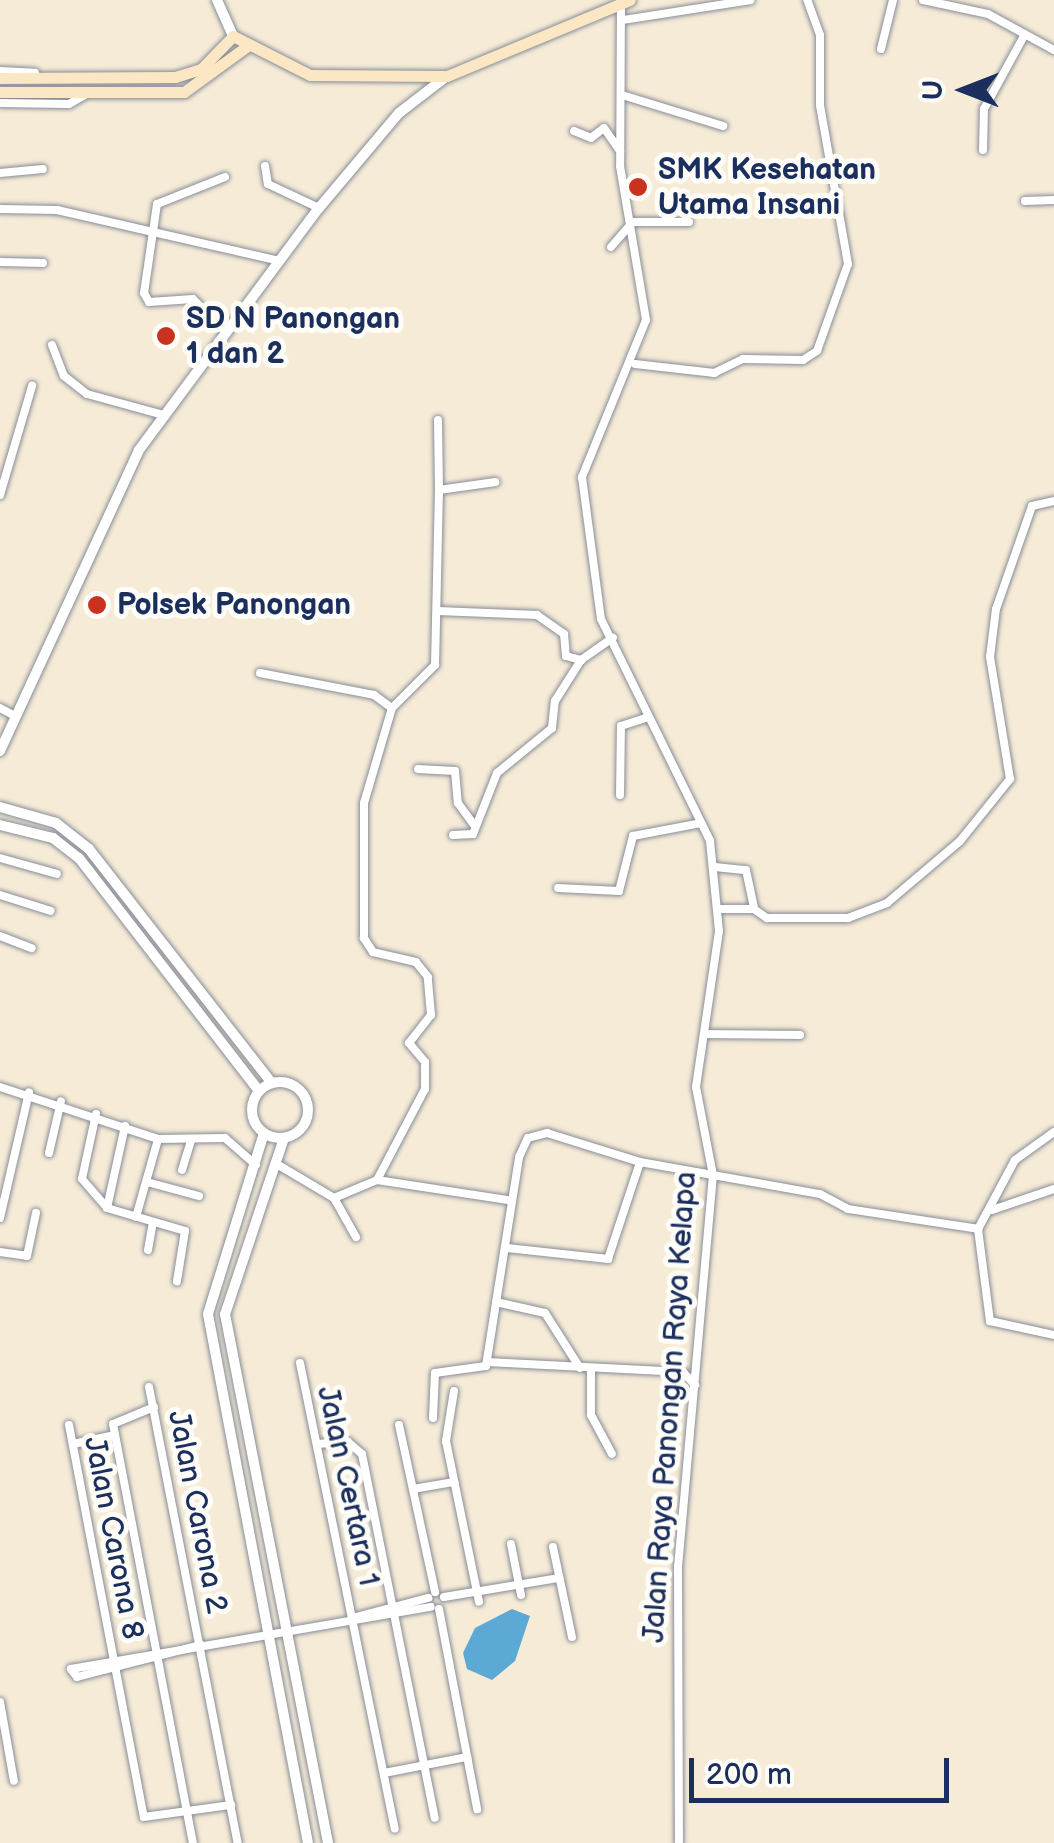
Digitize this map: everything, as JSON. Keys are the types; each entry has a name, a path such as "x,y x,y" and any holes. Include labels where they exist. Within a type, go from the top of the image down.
{"main road":[{"path":"0,74 188,74 233,36 246,47 310,75 446,76 624,2"},
{"path":"0,92 43,98 195,89 246,47"}],"street":[{"path":"623,20 750,0"},
{"path":"635,364 714,374 743,360 802,360 817,350 848,245 807,0"},
{"path":"881,49 893,0"},
{"path":"923,0 988,14 1054,50"},
{"path":"218,1 233,36"},
{"name":"Jalan Raya Panongan Raya Kelapa","path":"624,2 620,151 646,320 635,364 583,463 598,607 644,718 700,822 715,867 718,909 696,1100 713,1175 674,1676 679,1843"},
{"path":"982,150 984,109 1024,34"},
{"path":"422,76 427,91"},
{"path":"0,751 119,483 163,415 318,208 427,91 446,76"},
{"path":"622,95 724,126"},
{"path":"0,103 43,98"},
{"path":"574,132 590,138 604,128 620,151"},
{"path":"266,166 268,184 318,208"},
{"path":"0,173 43,169"},
{"path":"225,177 157,204 145,300 193,298 226,332"},
{"path":"1026,201 1054,200"},
{"path":"0,208 56,210 154,237 279,262"},
{"path":"610,248 633,222 689,222"},
{"path":"0,262 43,263"},
{"path":"52,345 64,376 87,394 163,415"},
{"path":"0,494 32,386"},
{"path":"377,1180 425,1090 425,1062 409,1044 432,1000 421,966 378,955 364,938 365,791 392,708 432,674 438,611 438,420"},
{"path":"439,490 495,482"},
{"path":"718,909 754,909 767,918 873,911 1004,792 1011,765 990,657 996,609 1032,506 1054,501"},
{"path":"438,611 537,616 564,634 566,656 581,660"},
{"path":"453,835 476,826 497,773 554,726 555,702 581,660 613,638"},
{"path":"260,673 374,695 392,708"},
{"path":"0,708 16,716"},
{"path":"620,795 621,726 644,718"},
{"path":"418,769 454,771 458,803 476,826"},
{"path":"0,807 76,836 272,1083"},
{"path":"558,888 619,890 633,836 700,822"},
{"path":"0,824 68,847 184,972 259,1091"},
{"path":"0,858 57,874"},
{"path":"715,867 746,870 754,909"},
{"path":"0,895 52,910"},
{"path":"0,936 32,948"},
{"path":"706,1034 800,1035"},
{"path":"308,1843 208,1314 264,1133 252,1112 259,1091 272,1083 295,1086 308,1104 304,1126 284,1138 226,1314 328,1843"},
{"path":"0,1088 62,1101 158,1139 225,1138 256,1165"},
{"path":"0,1218 29,1092"},
{"path":"49,1154 62,1101"},
{"path":"96,1114 80,1172 107,1208 186,1234 176,1281"},
{"path":"107,1208 125,1126"},
{"path":"1054,1132 1015,1160 992,1210 978,1229 990,1321 1054,1335"},
{"path":"264,1133 284,1138"},
{"path":"433,1418 435,1372 480,1372 487,1362 507,1248 508,1200 523,1146 537,1134 640,1162 978,1229"},
{"path":"136,1217 158,1139"},
{"path":"182,1170 191,1140"},
{"path":"275,1162 334,1198 356,1237"},
{"path":"507,1248 608,1259 640,1162"},
{"path":"0,1173 10,1176"},
{"path":"334,1198 377,1180 508,1200"},
{"path":"147,1182 198,1196"},
{"path":"992,1210 1054,1189"},
{"path":"0,1252 27,1256 36,1213"},
{"path":"148,1250 153,1222"},
{"path":"496,1302 545,1313 580,1368"},
{"path":"487,1362 684,1372 696,1386"},
{"name":"Jalan Certara 1","path":"300,1363 395,1828"},
{"path":"591,1369 591,1415 612,1454"},
{"name":"Jalan Carona 2","path":"149,1388 238,1843"},
{"path":"454,1391 446,1441 478,1597"},
{"path":"154,1407 120,1414 114,1435 193,1843"},
{"name":"Jalan Carona 8","path":"69,1425 144,1817 187,1814"},
{"path":"399,1425 477,1809"},
{"path":"73,1444 114,1435"},
{"path":"317,1444 359,1448 435,1818"},
{"path":"413,1490 454,1482"},
{"path":"510,1544 521,1595"},
{"path":"553,1547 572,1637"},
{"path":"69,1657 77,1677 115,1664 286,1627 352,1618 444,1598 478,1597 559,1578"},
{"path":"0,1702 14,1781"},
{"path":"384,1772 467,1757"},
{"path":"187,1814 231,1805"}],"water":[{"path":"512,1609 530,1616 515,1661 492,1680 467,1669 463,1653 475,1628"}],"place":[{"name":"SMK Kesehatan Utama Insani","path":"638,187"},
{"name":"SD N Panongan 1 dan 2","path":"166,336"},
{"name":"Polsek Panongan","path":"97,605"}]}
